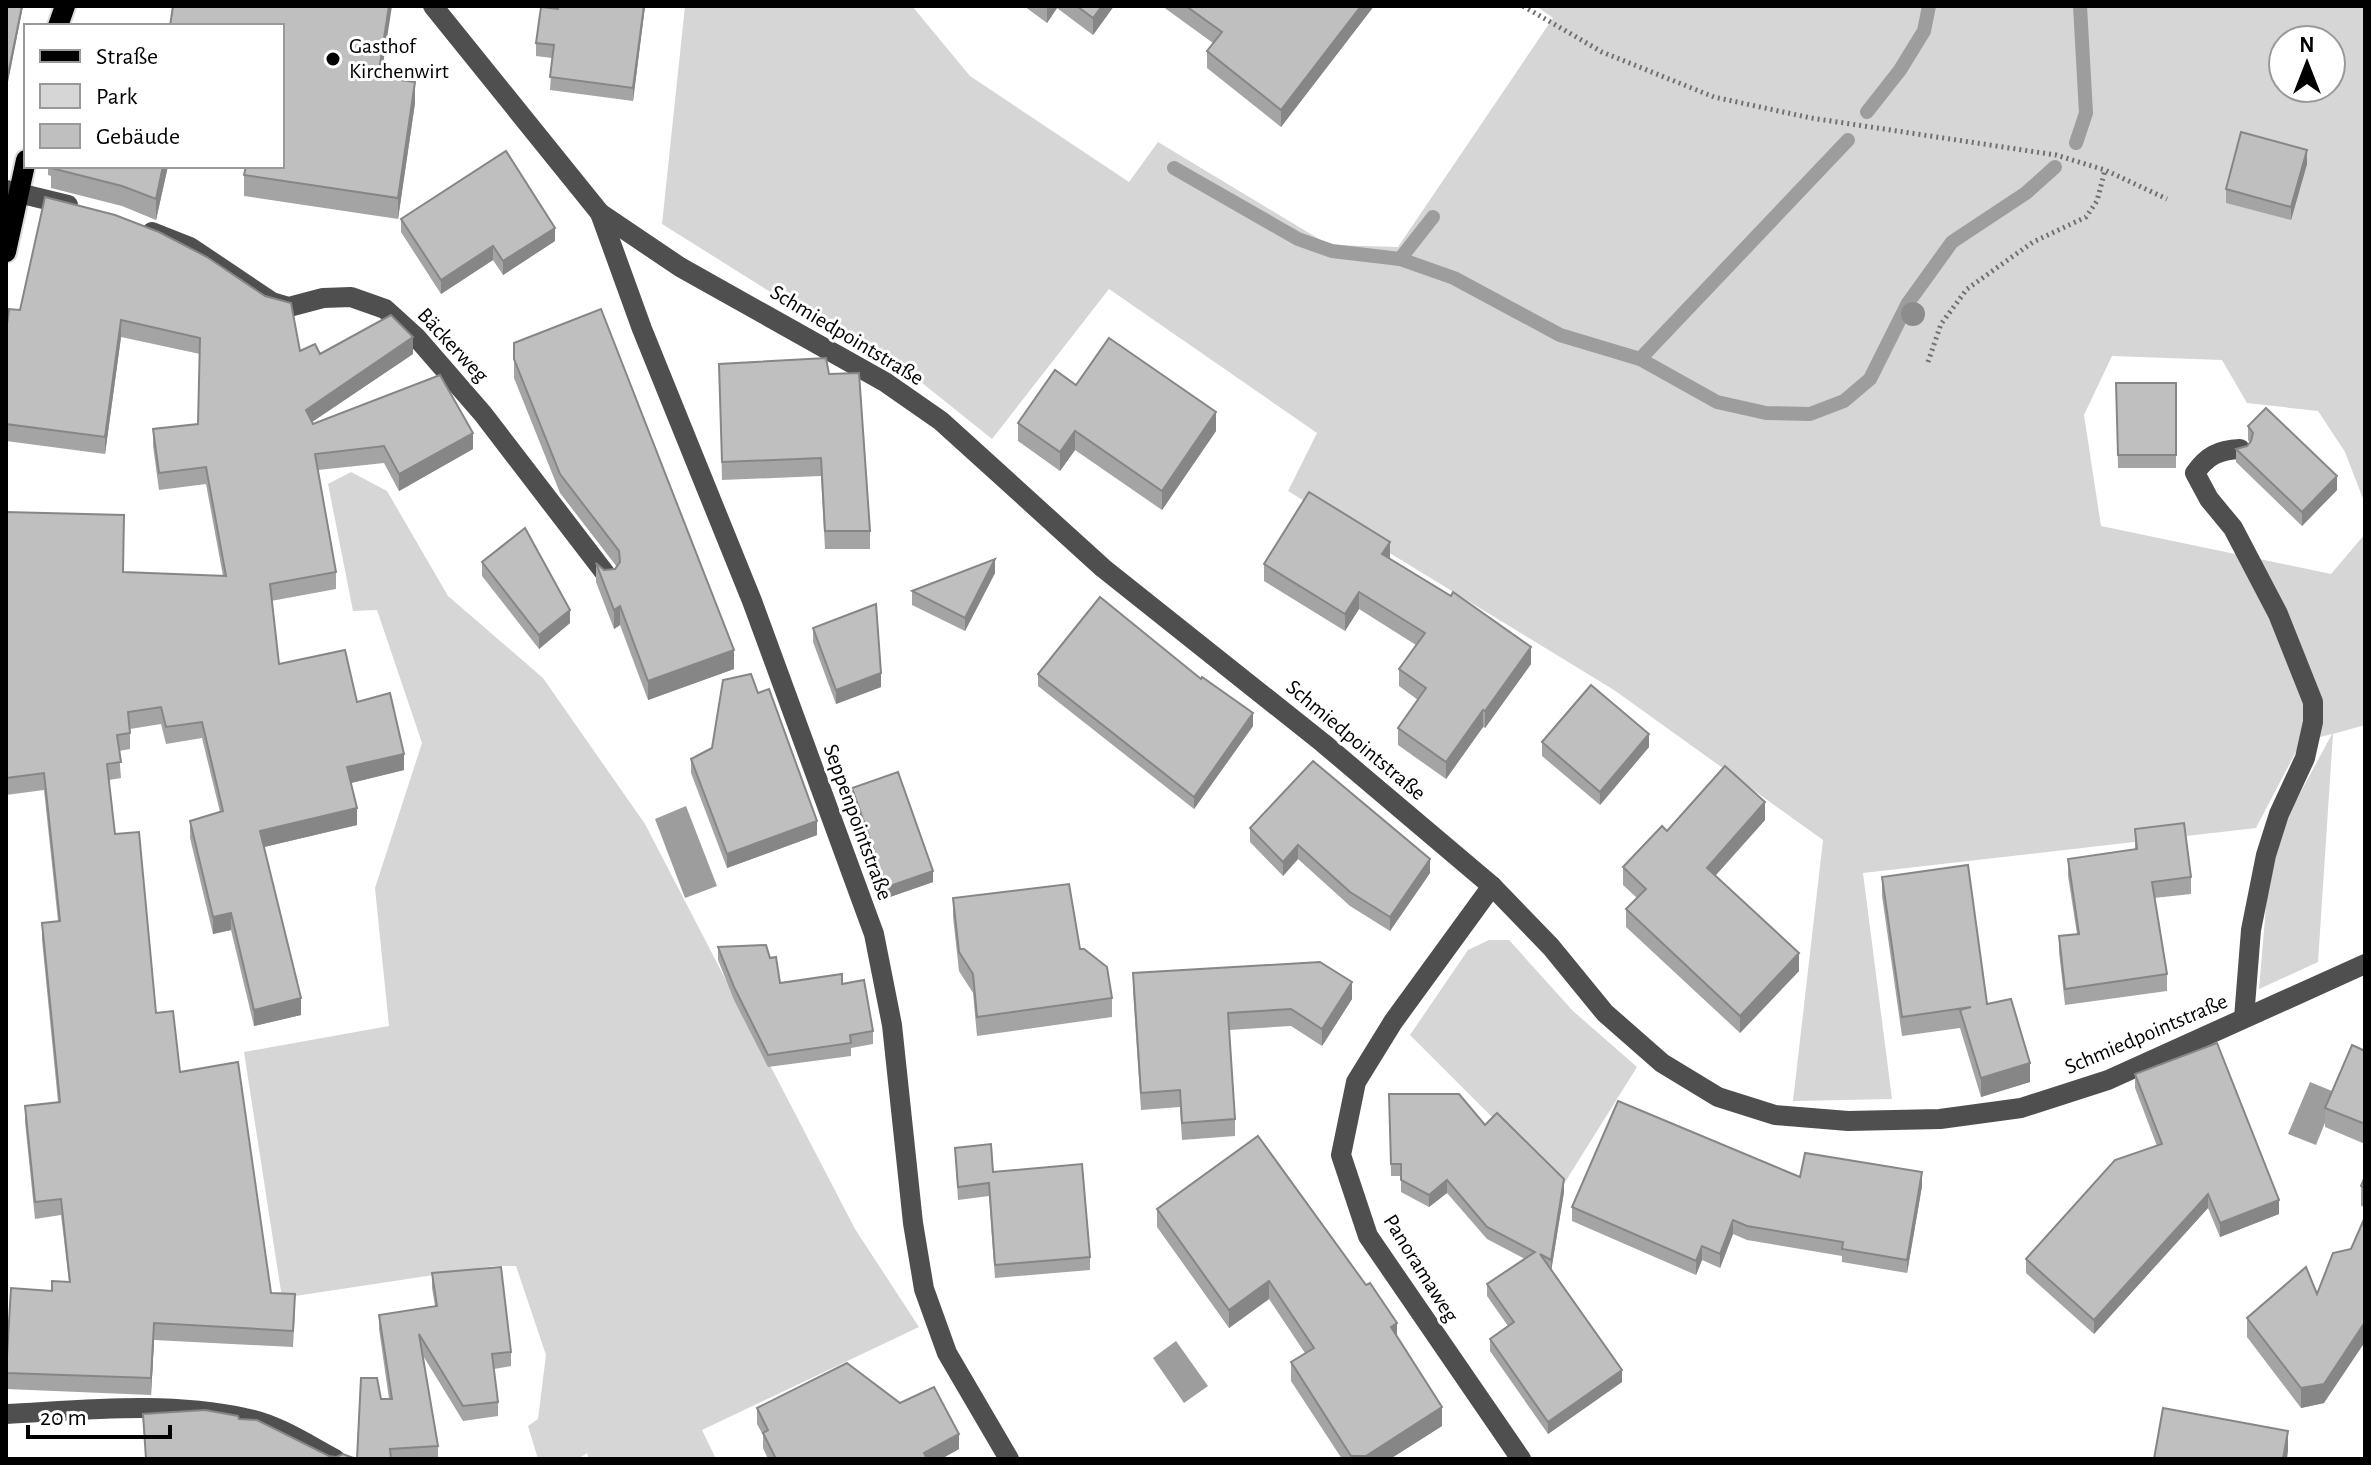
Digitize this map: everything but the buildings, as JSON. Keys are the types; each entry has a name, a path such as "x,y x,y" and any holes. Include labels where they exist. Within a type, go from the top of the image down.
{"main road":[{"path":"6,252 12,191 24,164"}],"street":[{"name":"Schmiedpointstraße","path":"433,6 600,213 680,267 885,382 941,421 1103,568 1323,743 1492,886 1551,947 1605,1013 1662,1063 1718,1097 1775,1115 1848,1121 1940,1119 2021,1108 2108,1080 2365,964"},
{"path":"12,191 90,211"},
{"name":"Seppenpointstraße","path":"600,213 642,329 752,601 874,934 892,1025 913,1223 924,1289 947,1353 1009,1459"},
{"name":"Bäckerweg","path":"133,224 190,247 272,302 289,307 323,298 351,297 385,309 417,338 483,414 608,577"},
{"path":"2240,449 2222,449 2205,458 2195,473 2209,499 2233,528 2278,614 2313,702 2313,722 2305,758 2279,814 2266,855 2251,930 2244,1018"},
{"name":"Panoramaweg","path":"1492,886 1393,1022 1356,1082 1341,1155 1368,1236 1521,1459"},
{"path":"6,1414 112,1409 198,1410 248,1418 293,1436 335,1459"}],"path":[{"path":"1523,6 1602,52 1714,97 1811,118 2056,155 2105,170 2167,199"},
{"path":"1928,362 1941,324 1967,289 2033,242 2086,217 2097,201 2105,170"}],"green space":[{"path":"685,6 912,6 970,76 1129,182 1158,142 1329,245 1398,247 1553,18 1536,6 2365,6 2365,504 2345,452 2318,411 2247,403 2222,360 2112,356 2084,415 2101,526 2331,574 2365,534 2365,725 2333,734 2318,962 2259,989 2268,883 2285,821 2332,734 2301,742 2256,828 1863,873 1892,1099 1793,1101 1823,840 1614,690 1288,491 1317,433 1109,289 992,439 901,366 836,333 662,224"},
{"path":"351,472 387,491 448,596 543,678 645,824 855,1229 919,1327 702,1430 716,1459 589,1459 587,1453 578,1459 538,1459 528,1426 538,1419 546,1355 516,1266 493,1266 282,1298 244,1052 389,1026 375,888 422,743 377,610 353,611 328,484"},
{"path":"1489,940 1509,940 1573,1011 1637,1067 1562,1187 1410,1035 1468,950"}],"shaded area":[{"path":"686,806 717,886 685,898 655,819"},
{"path":"2310,1082 2337,1093 2316,1145 2288,1134"},
{"path":"1176,1341 1208,1386 1184,1403 1153,1358"}],"waterway":[{"path":"1867,112 1900,70 1924,31 1929,6"},
{"path":"2076,143 2086,113 2080,6"},
{"path":"1640,359 1848,140"},
{"path":"1174,168 1298,239 1332,251 1400,259 1454,278 1560,335 1640,359 1717,402 1766,413 1810,414 1844,401 1870,379 1908,303 1952,242 2026,193 2055,167"},
{"path":"1400,259 1433,217"}],"place":[{"name":"Gasthof Kirchenwirt","path":"333,59"}]}
